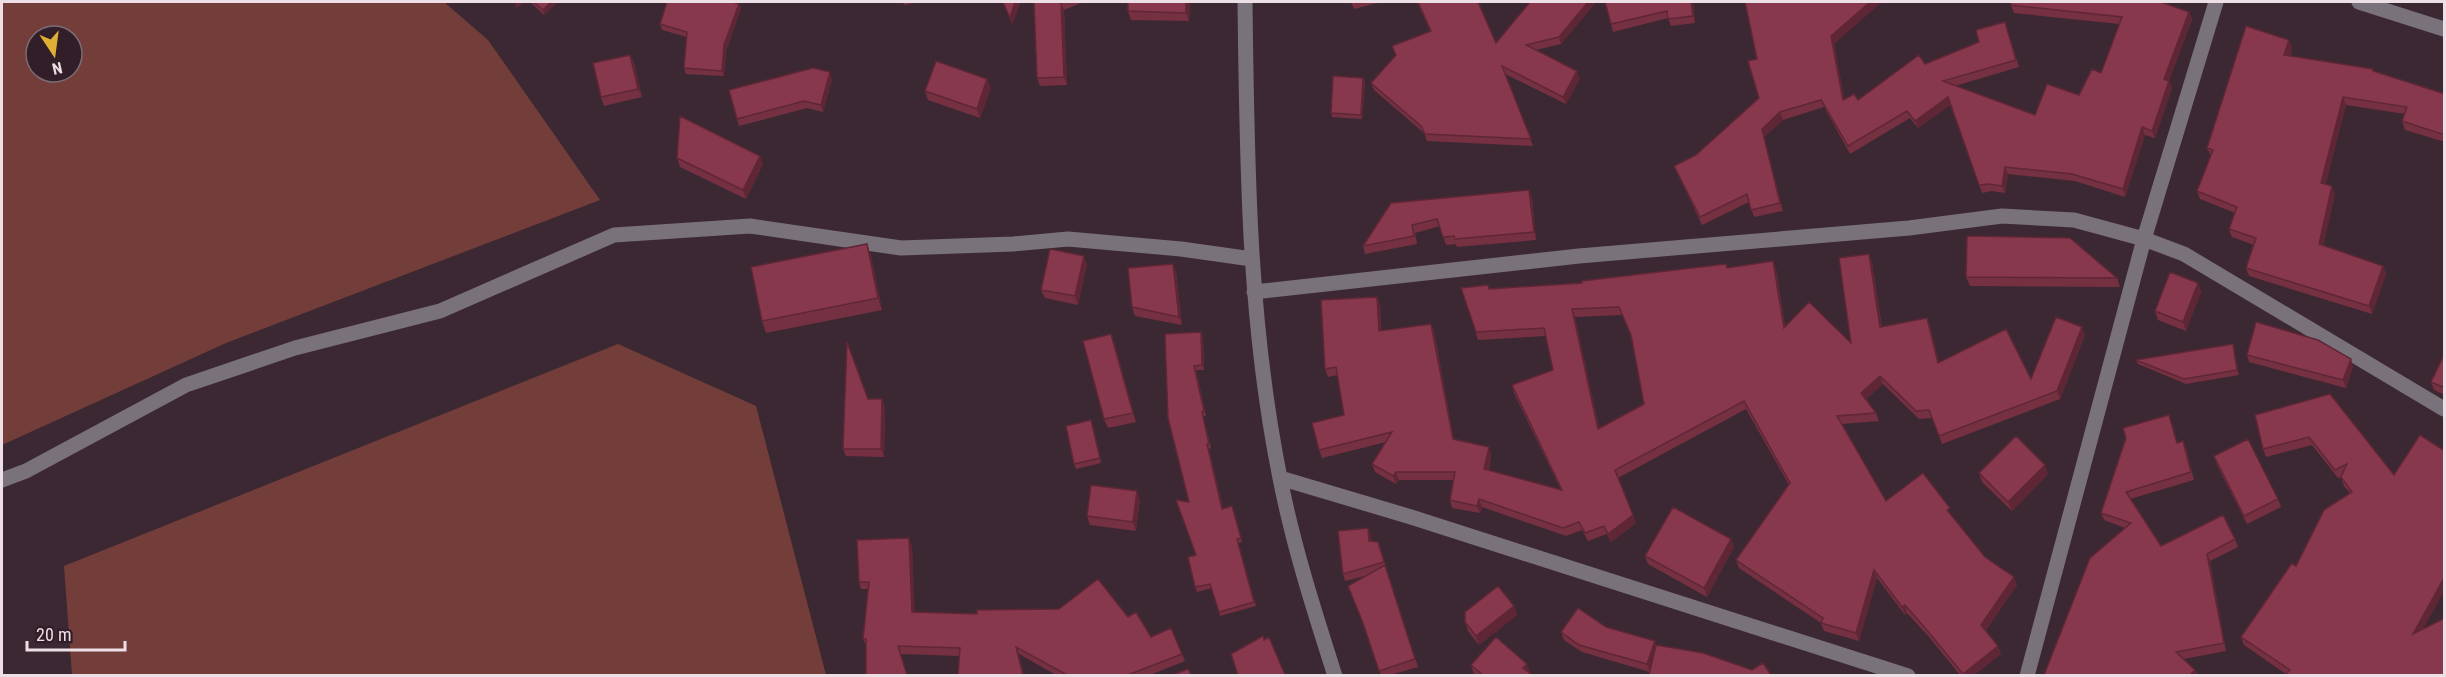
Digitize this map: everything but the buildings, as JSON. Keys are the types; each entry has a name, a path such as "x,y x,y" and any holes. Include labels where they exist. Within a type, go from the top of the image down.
{"street":[{"path":"1245,2 1248,201 1254,292 1280,478 1304,577 1335,675"},
{"path":"2027,675 2144,239 2216,2"},
{"path":"2359,2 2445,29"},
{"path":"1254,292 1579,256 1909,228 2002,216 2074,220 2144,239 2194,259 2445,409"},
{"path":"2,480 26,471 186,385 295,348 440,311 614,235 750,226 901,248 1013,244 1068,239 1181,249 1252,259"},
{"path":"1280,478 1411,517 1908,675"}],"shaded area":[{"path":"2,2 444,2 488,40 600,200 226,343 2,445"},
{"path":"618,344 756,406 826,675 72,675 64,566"}]}
